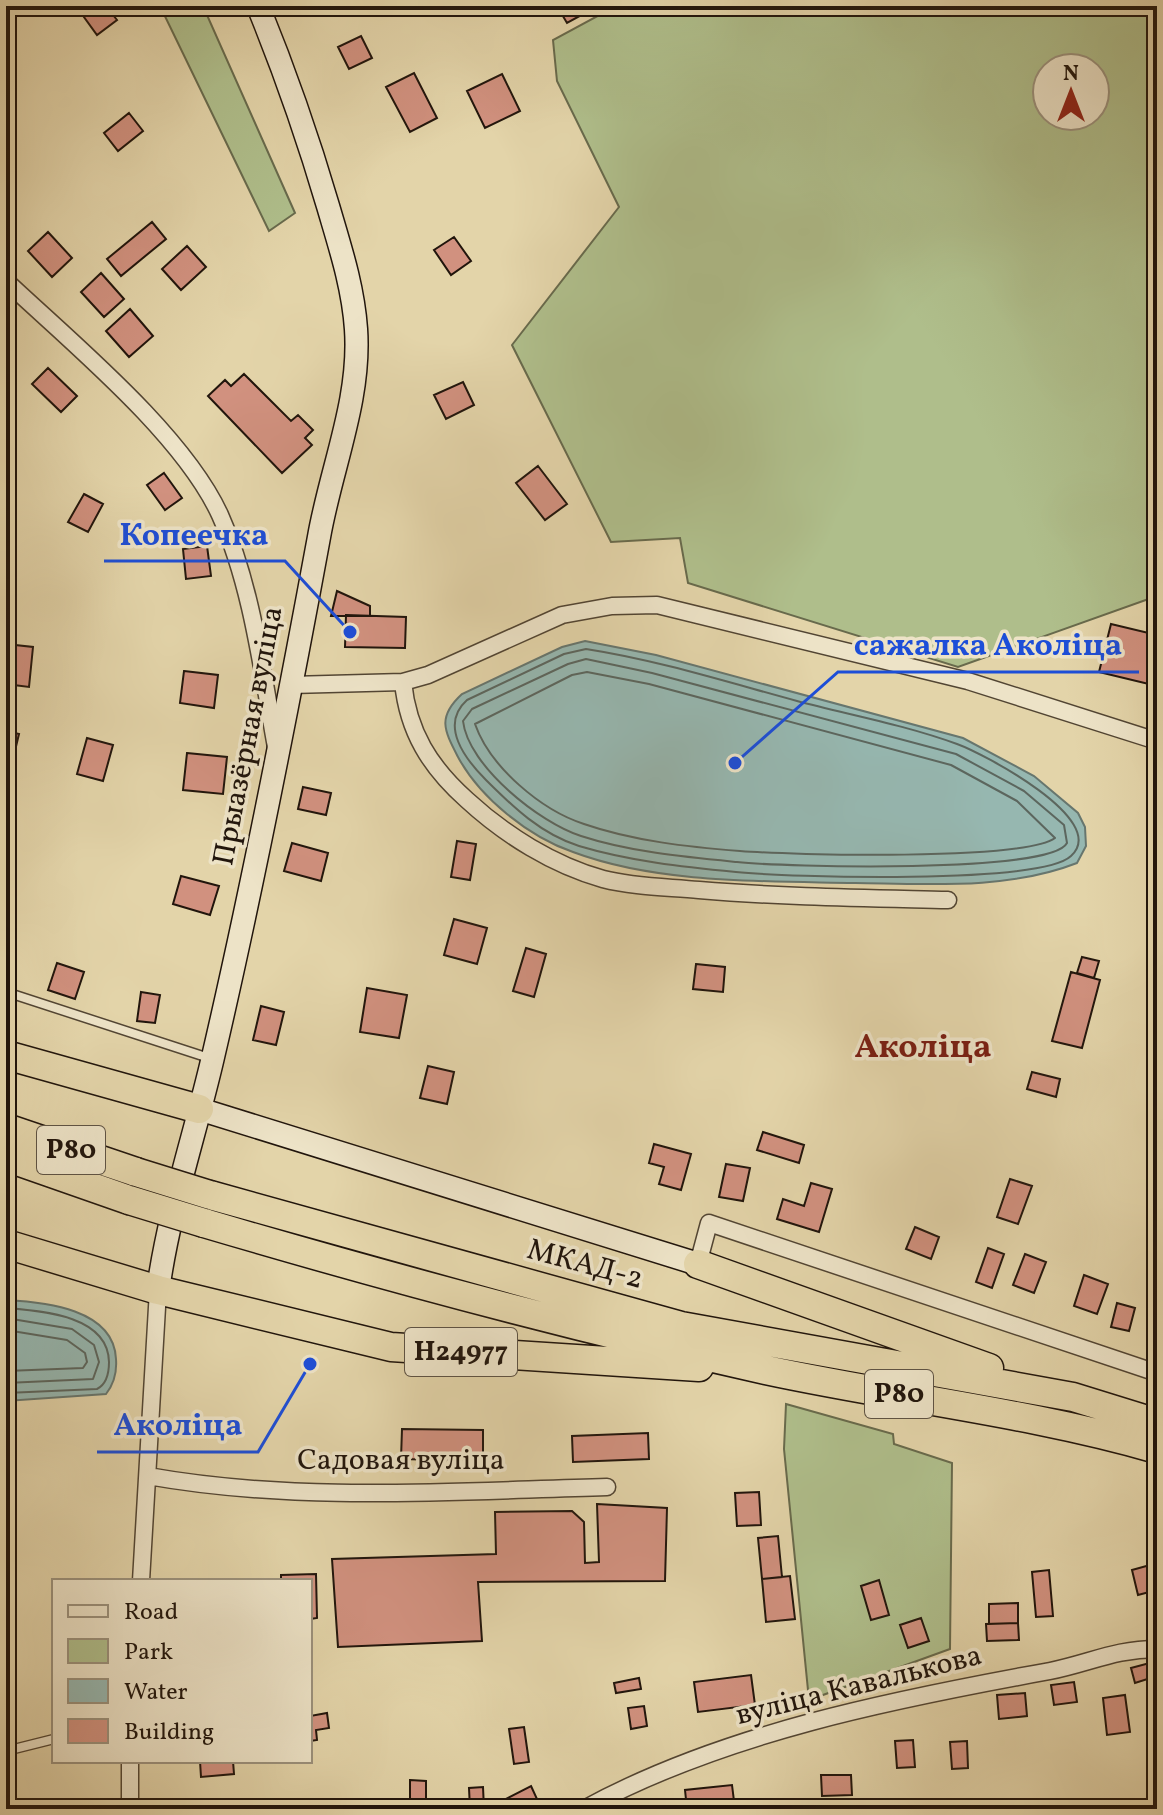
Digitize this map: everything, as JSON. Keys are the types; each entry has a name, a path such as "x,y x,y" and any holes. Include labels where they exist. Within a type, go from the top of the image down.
{"highway":[{"path":"6,1055 199,1109"},
{"name":"МКАД-2","path":"6,1128 136,1172 207,1209 681,1326 1073,1397 1157,1423"},
{"name":"Р80","path":"6,1157 129,1200 207,1209 534,1315 769,1371 957,1404 1112,1436 1157,1449"},
{"name":"Н24977","path":"6,1244 158,1290 391,1347 769,1371"},
{"path":"698,1264 1073,1397"}],"street":[{"name":"Прыазёрная вуліца","path":"158,1290 165,1242 213,1059 291,685 324,508 347,420 357,364 356,326 345,253 298,104 258,6"},
{"path":"6,281 120,390 186,460 204,486 220,515 235,556 277,752"},
{"path":"291,685 403,682 428,675 562,615 612,606 657,605 968,681 1157,741"},
{"path":"403,682 410,724 419,744 445,780 482,814 560,864 603,879 644,885 752,894 948,900"},
{"path":"199,1109 698,1264 709,1223 1157,1373"},
{"path":"141,1579 158,1290"},
{"name":"Садовая вуліца","path":"148,1476 235,1489 396,1492 607,1487"},
{"name":"вуліца Кавалькова","path":"584,1809 674,1765 814,1723 971,1685 1069,1667 1124,1649 1157,1649"},
{"path":"130,1763 130,1809"}],"lane":[{"path":"6,992 213,1059"},
{"path":"6,1751 52,1740"}],"green space":[{"path":"160,6 203,6 295,213 269,231"},
{"path":"616,6 1157,6 1157,596 958,667 688,583 680,538 611,542 512,345 619,207 557,81 553,40"},
{"path":"786,1404 893,1434 894,1444 952,1463 950,1649 809,1700 784,1449"}],"water":[{"path":"585,641 656,655 963,738 1034,776 1078,813 1085,827 1086,846 1077,863 1051,872 968,884 712,879 640,870 573,852 540,837 492,801 467,772 445,724 449,710 462,694 562,647"},
{"path":"6,1300 57,1306 91,1319 103,1329 112,1342 116,1359 114,1378 106,1394 6,1401"}],"building":[{"path":"76,6 106,6 117,20 97,35"},
{"path":"557,6 598,6 567,23"},
{"path":"361,36 372,58 349,69 338,47"},
{"path":"414,73 437,118 410,132 386,87"},
{"path":"502,74 520,111 485,128 467,91"},
{"path":"129,113 143,131 118,151 104,133"},
{"path":"152,222 166,239 121,276 107,259"},
{"path":"48,232 72,258 52,277 28,251"},
{"path":"454,237 471,261 451,275 434,250"},
{"path":"187,246 206,267 181,290 162,269"},
{"path":"101,273 124,299 104,317 81,292"},
{"path":"130,309 153,336 129,357 106,331"},
{"path":"48,368 77,396 61,412 32,384"},
{"path":"244,374 291,421 298,415 313,430 305,438 312,445 282,473 208,396 225,380 231,386"},
{"path":"463,382 474,405 446,419 434,395"},
{"path":"538,466 567,504 545,520 516,483"},
{"path":"164,473 182,498 165,510 147,485"},
{"path":"84,494 103,504 88,532 68,522"},
{"path":"207,546 211,576 186,579 183,549"},
{"path":"337,591 370,606 370,616 331,616"},
{"path":"346,615 406,617 405,648 345,647"},
{"path":"1111,624 1157,635 1157,686 1099,672"},
{"path":"6,644 33,647 29,687 6,684"},
{"path":"184,671 218,675 214,708 180,703"},
{"path":"6,731 19,734 13,759 6,757"},
{"path":"87,738 113,745 103,781 77,774"},
{"path":"187,753 227,757 223,794 183,790"},
{"path":"303,787 331,793 326,815 298,809"},
{"path":"457,841 476,844 470,880 451,877"},
{"path":"292,843 328,853 321,881 284,871"},
{"path":"181,876 219,886 210,915 173,904"},
{"path":"454,919 487,928 477,964 444,955"},
{"path":"526,948 546,954 534,997 513,991"},
{"path":"1082,957 1099,961 1094,978 1077,973"},
{"path":"57,963 84,972 75,999 48,990"},
{"path":"696,964 725,967 723,992 693,989"},
{"path":"1071,972 1100,980 1082,1048 1052,1041"},
{"path":"367,988 407,995 399,1038 360,1032"},
{"path":"141,992 160,995 155,1023 137,1021"},
{"path":"261,1006 284,1012 276,1045 253,1040"},
{"path":"428,1066 454,1072 447,1104 420,1098"},
{"path":"1032,1072 1060,1079 1056,1097 1027,1089"},
{"path":"763,1132 804,1145 799,1163 757,1150"},
{"path":"654,1144 691,1154 681,1190 659,1184 664,1167 649,1163"},
{"path":"726,1164 750,1168 743,1201 719,1197"},
{"path":"1010,1179 1032,1186 1018,1224 997,1217"},
{"path":"811,1183 832,1189 819,1232 777,1219 783,1199 804,1206"},
{"path":"915,1227 939,1237 931,1259 906,1249"},
{"path":"988,1248 1004,1254 992,1288 976,1282"},
{"path":"1025,1254 1046,1262 1034,1293 1013,1285"},
{"path":"1084,1275 1108,1284 1097,1314 1074,1306"},
{"path":"1117,1303 1135,1308 1129,1331 1111,1327"},
{"path":"402,1429 483,1430 483,1461 401,1459"},
{"path":"648,1433 649,1459 573,1462 572,1436"},
{"path":"759,1492 761,1525 737,1526 735,1493"},
{"path":"597,1504 667,1508 665,1581 478,1582 482,1641 338,1647 332,1559 496,1554 495,1512 572,1511 584,1522 585,1563 599,1562"},
{"path":"778,1536 782,1577 762,1579 758,1538"},
{"path":"1157,1563 1157,1590 1138,1595 1132,1570"},
{"path":"1049,1570 1053,1616 1036,1617 1032,1572"},
{"path":"316,1574 317,1618 312,1619 312,1579 281,1579 281,1575"},
{"path":"790,1576 795,1619 766,1622 762,1579"},
{"path":"879,1580 889,1615 871,1620 861,1586"},
{"path":"1018,1603 1018,1623 989,1624 989,1604"},
{"path":"921,1618 929,1641 908,1648 900,1625"},
{"path":"1018,1623 1019,1640 987,1641 986,1624"},
{"path":"1157,1661 1157,1676 1135,1683 1131,1668"},
{"path":"751,1675 755,1705 698,1712 694,1682"},
{"path":"639,1678 641,1689 616,1693 614,1683"},
{"path":"1074,1682 1077,1702 1054,1705 1051,1685"},
{"path":"1025,1693 1027,1716 999,1719 997,1695"},
{"path":"1125,1695 1130,1732 1107,1735 1103,1698"},
{"path":"644,1706 647,1726 631,1729 628,1708"},
{"path":"327,1713 329,1728 316,1730 317,1740 312,1741 312,1716"},
{"path":"524,1727 529,1762 514,1764 509,1729"},
{"path":"913,1740 915,1767 897,1768 895,1741"},
{"path":"967,1741 968,1768 952,1769 950,1742"},
{"path":"200,1763 233,1763 234,1774 201,1777"},
{"path":"821,1775 851,1775 852,1795 822,1796"},
{"path":"410,1780 426,1781 426,1809 410,1809"},
{"path":"732,1785 735,1809 687,1809 685,1790"},
{"path":"531,1786 537,1799 519,1809 508,1809 504,1800"},
{"path":"483,1787 484,1809 470,1809 469,1788"},
{"path":"369,1800 371,1809 336,1809"}],"place":[{"name":"Копеечка","path":"350,632"},
{"name":"сажалка Аколіца","path":"735,763"},
{"name":"Аколіца","path":"310,1364"}],"district":[{"name":"Аколіца","path":"923,1048"}]}
